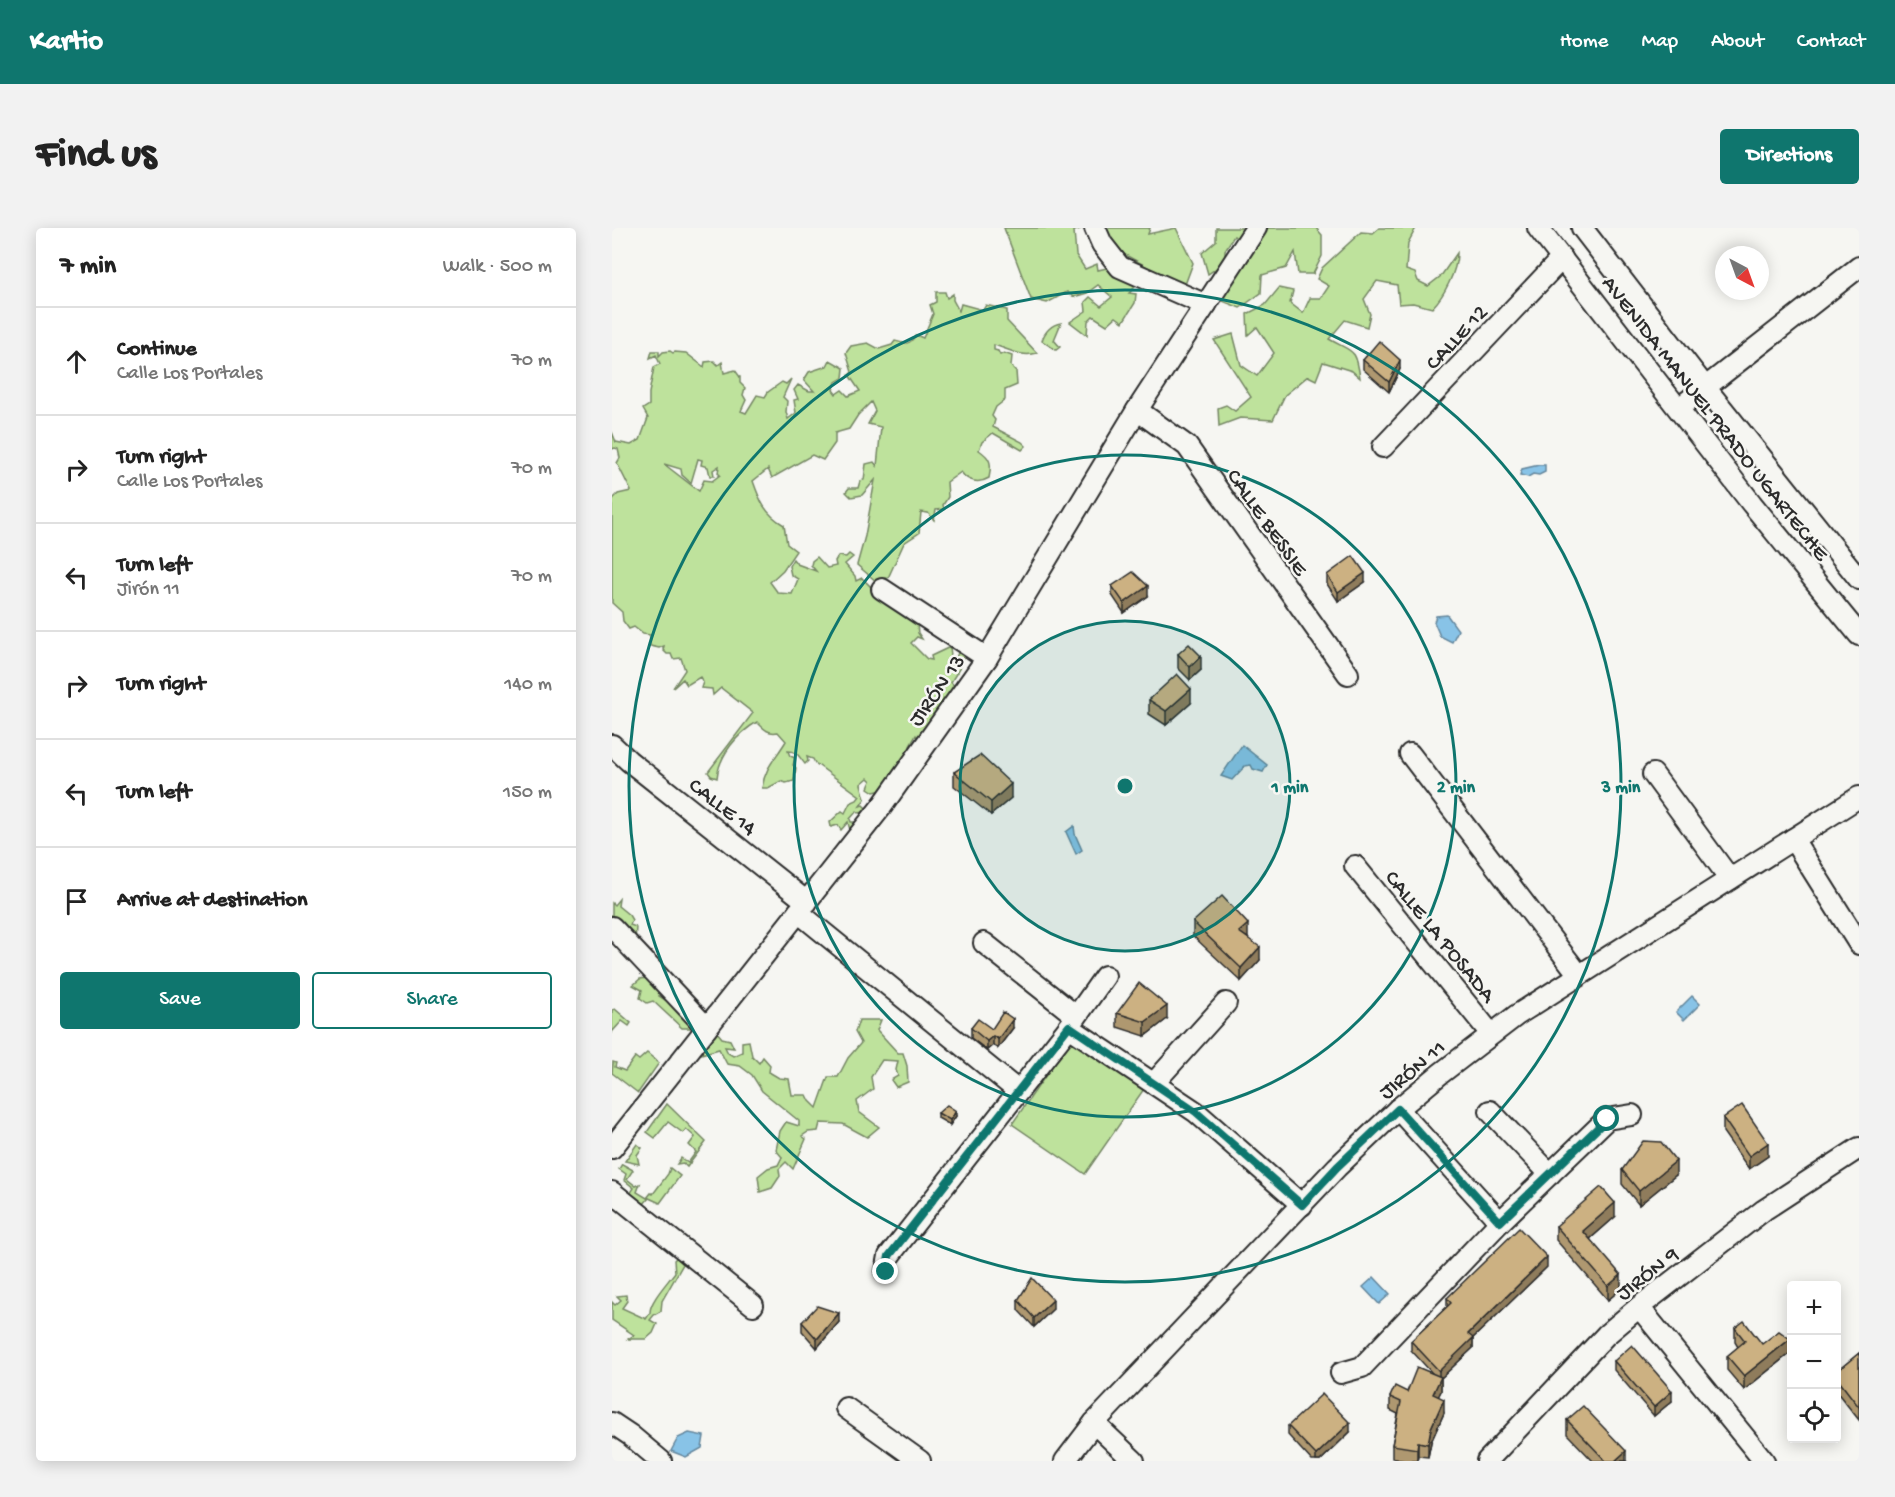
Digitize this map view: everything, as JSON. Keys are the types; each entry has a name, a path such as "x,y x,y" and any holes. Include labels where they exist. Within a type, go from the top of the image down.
{"street":[{"path":"1095,228 1102,244 1120,267 1206,305"},
{"name":"JIRÓN 13","path":"612,1148 882,806 987,658 1137,410 1257,228"},
{"name":"AVENIDA MANUEL PRADO UGARTECHE","path":"1538,228 1752,504 1859,635"},
{"name":"AVENIDA MANUEL PRADO UGARTECHE","path":"1582,228 1705,387 1859,579"},
{"name":"CALLE 12","path":"1383,447 1562,258"},
{"path":"1679,408 1859,267"},
{"name":"CALLE BESSIE","path":"1137,410 1187,446 1348,674"},
{"path":"882,589 987,658"},
{"name":"CALLE 14","path":"612,745 1018,1091"},
{"path":"1410,754 1579,975"},
{"path":"1653,774 1730,879"},
{"name":"JIRÓN 11","path":"1065,1461 1094,1423 1337,1167 1398,1109 1491,1034 1579,975 1859,797"},
{"path":"1793,838 1859,944"},
{"name":"CALLE LA POSADA","path":"1355,866 1491,1034"},
{"path":"612,927 706,1029"},
{"path":"984,943 1073,1021 1196,1112 1302,1205"},
{"path":"886,1272 889,1256 1073,1021 1105,976"},
{"path":"1154,1083 1226,1003"},
{"path":"1398,1109 1500,1222"},
{"path":"1490,1112 1550,1174"},
{"path":"1341,1373 1362,1367 1500,1222 1607,1119 1632,1115"},
{"name":"JIRÓN 9","path":"1487,1461 1606,1335 1638,1307 1764,1210 1859,1148"},
{"path":"612,1192 753,1305"},
{"path":"1638,1307 1764,1461"},
{"path":"846,1408 920,1461"},
{"path":"612,1423 661,1461"},
{"path":"1094,1423 1134,1461"}],"green space":[{"path":"1004,228 1083,228 1074,231 1076,255 1085,269 1097,264 1098,270 1107,268 1106,259 1140,282 1129,293 1136,294 1135,303 1123,322 1116,317 1107,325 1093,316 1088,321 1087,335 1070,322 1086,311 1085,302 1090,297 1101,306 1112,297 1098,285 1087,293 1074,297 1067,292 1047,303 1031,299"},
{"path":"1101,228 1150,228 1148,234 1176,228 1193,263 1183,290 1164,276 1109,246"},
{"path":"1216,228 1245,228 1238,240 1234,236 1225,250 1225,262 1208,274 1202,253 1216,241"},
{"path":"1266,228 1316,228 1322,235 1322,256 1313,274 1298,274 1295,252 1286,268 1262,275 1261,293 1240,308 1220,300"},
{"path":"1379,228 1416,228 1408,243 1406,270 1415,273 1418,281 1428,286 1441,276 1457,253 1452,275 1437,303 1432,308 1413,303 1399,304 1397,285 1377,281 1364,299 1370,314 1367,327 1345,320 1329,339 1352,352 1357,361 1360,378 1352,371 1323,362 1316,380 1308,376 1285,395 1273,420 1240,418 1219,426 1218,408 1226,405 1235,411 1251,397 1214,340 1233,334 1241,365 1257,376 1274,353 1257,327 1248,335 1247,314 1265,305 1279,288 1293,291 1290,303 1303,313 1310,298 1321,298 1329,286 1317,279 1322,268 1361,232 1373,233"},
{"path":"936,292 945,292 947,298 953,294 953,300 959,311 961,304 983,310 986,305 1007,310 1007,321 1037,353 1020,354 994,345 994,350 1000,355 1004,353 1012,356 1011,366 1016,371 1017,385 1005,390 1005,400 996,407 992,416 995,420 993,427 1022,442 1026,446 1022,450 993,433 982,442 979,450 990,462 989,478 974,481 961,472 947,482 948,497 943,505 944,509 936,510 934,520 928,513 921,512 919,533 904,543 888,578 877,582 857,565 865,536 875,480 862,495 851,497 846,492 849,488 858,488 860,481 864,480 866,464 874,462 877,466 881,427 868,424 875,411 871,402 858,415 849,429 835,433 835,443 823,460 812,455 772,478 768,469 753,481 764,506 784,525 787,544 796,551 783,570 770,582 778,593 792,594 798,579 791,575 789,566 793,559 797,564 816,571 811,565 817,557 827,568 836,566 835,561 838,556 846,557 849,554 853,557 845,564 855,576 856,581 862,578 873,589 876,597 917,625 922,639 917,637 911,643 927,659 932,660 931,656 950,647 951,656 955,659 958,653 964,654 951,682 954,686 946,708 918,739 916,735 910,746 912,754 882,790 874,792 868,788 871,781 868,778 861,784 865,799 860,806 863,805 866,808 864,812 857,811 850,819 851,822 855,822 852,830 848,822 841,830 838,825 831,827 830,822 842,811 845,813 850,803 860,796 815,763 813,759 807,757 808,761 805,764 796,753 788,751 790,756 795,758 794,781 786,783 781,781 768,788 762,788 768,768 786,741 778,732 769,732 757,722 731,745 721,761 717,778 708,772 753,713 721,688 713,695 712,689 701,688 703,682 700,677 687,685 683,679 673,688 685,670 681,658 673,659 671,654 663,650 664,646 659,648 650,646 650,635 643,634 634,627 629,629 623,621 622,612 612,603 612,500 618,494 631,491 617,463 620,458 618,449 612,449 612,432 616,442 631,445 640,440 648,418 643,409 649,405 654,367 660,364 656,355 650,358 652,351 659,351 659,356 663,352 670,351 686,353 704,367 705,362 714,361 718,365 722,362 724,373 735,370 740,377 740,383 745,388 743,395 746,400 741,411 746,413 757,395 765,397 782,382 786,384 791,379 783,397 787,401 788,419 796,413 794,400 798,399 794,390 798,385 814,391 804,380 809,372 827,366 830,360 844,368 843,378 836,382 833,390 836,394 842,390 848,396 860,391 849,375 852,372 846,353 851,346 868,343 879,349 892,345 895,341 909,342 916,335 923,338 933,314 930,305 936,302","holes":["698,459 702,460 701,465 708,467 710,476 714,476 713,470 719,466 720,475 712,481 704,480 699,491 664,464 681,469 682,475 691,483"]},
{"path":"1061,323 1054,340 1060,347 1056,350 1042,341 1049,329"},
{"path":"619,899 618,906 629,915 632,920 630,925 636,927 635,943 612,923 612,903 614,905"},
{"path":"647,978 657,985 659,996 693,1020 691,1028 682,1028 653,1001 647,1003 640,998 642,990 633,985 640,979"},
{"path":"615,1009 631,1023 629,1026 622,1021 612,1032 612,1010"},
{"path":"859,1020 881,1020 877,1030 898,1053 903,1053 908,1082 896,1087 891,1080 898,1076 896,1070 898,1061 882,1060 871,1077 873,1089 857,1101 859,1112 879,1127 867,1137 843,1124 820,1123 818,1131 808,1132 802,1136 806,1139 793,1169 786,1162 779,1169 780,1176 772,1188 760,1192 758,1176 768,1168 778,1165 782,1157 776,1150 780,1131 786,1122 799,1126 799,1121 762,1091 752,1075 740,1066 727,1064 719,1049 694,1056 716,1031 722,1038 730,1040 734,1048 725,1047 733,1056 742,1052 742,1042 749,1041 752,1056 759,1063 763,1057 770,1065 769,1072 779,1078 789,1079 792,1095 807,1095 817,1108 828,1077 838,1077 848,1058 861,1043 855,1032"},
{"path":"1071,1039 1144,1089 1085,1174 1012,1124"},
{"path":"647,1053 659,1063 638,1093 612,1073 613,1062 616,1063 615,1067 625,1071 635,1057 639,1060"},
{"path":"667,1104 706,1142 687,1167 683,1163 677,1164 681,1158 688,1163 696,1152 689,1145 695,1137 686,1129 683,1133 668,1122 655,1138 647,1132"},
{"path":"637,1144 642,1148 637,1155 639,1164 625,1161"},
{"path":"622,1164 633,1170 627,1179 636,1186 640,1184 637,1192 647,1198 651,1193 653,1194 670,1168 680,1176 660,1203 649,1198 643,1205 630,1194 634,1188 624,1180 626,1174 619,1169"},
{"path":"677,1257 683,1264 662,1301 661,1311 650,1320 657,1324 653,1333 646,1339 628,1339 634,1335 612,1320 612,1302 615,1305 621,1300 617,1296 626,1295 627,1301 622,1308 646,1319 656,1298 675,1272 674,1260"}],"water":[{"path":"1545,465 1545,472 1528,477 1520,475 1522,469"},
{"path":"1447,615 1458,630 1452,642 1440,636 1434,622 1436,616"},
{"path":"1242,745 1267,765 1263,772 1253,769 1251,765 1245,766 1232,780 1221,776"},
{"path":"1074,826 1082,850 1076,854 1066,832"},
{"path":"1692,996 1700,1004 1684,1020 1676,1012"},
{"path":"1374,1277 1390,1294 1379,1304 1363,1287"},
{"path":"689,1433 704,1436 702,1448 686,1457 671,1451 678,1438"}],"building":[{"path":"1379,341 1400,360 1389,382 1363,360"},
{"path":"1353,556 1365,573 1338,592 1327,575"},
{"path":"1133,572 1148,586 1124,603 1112,586"},
{"path":"1189,644 1201,656 1190,667 1178,654"},
{"path":"1177,674 1191,689 1166,711 1149,700"},
{"path":"980,755 1011,784 991,802 954,772"},
{"path":"1222,896 1248,924 1239,932 1260,947 1241,968 1193,922"},
{"path":"1139,983 1167,1006 1145,1022 1117,1013"},
{"path":"1003,1012 1013,1019 998,1039 993,1036 987,1041 971,1028 978,1019 992,1029"},
{"path":"947,1105 956,1111 950,1120 938,1113"},
{"path":"1742,1105 1768,1143 1749,1156 1723,1118"},
{"path":"1643,1141 1661,1142 1676,1161 1639,1191 1622,1170"},
{"path":"1601,1187 1615,1203 1583,1231 1621,1275 1608,1286 1556,1226"},
{"path":"1519,1228 1547,1257 1468,1334 1473,1338 1439,1371 1411,1341 1451,1303 1447,1298"},
{"path":"1032,1278 1053,1300 1034,1318 1018,1300"},
{"path":"817,1306 839,1313 817,1339 802,1322"},
{"path":"1744,1321 1762,1344 1779,1331 1787,1337 1787,1341 1744,1376 1727,1356 1745,1341 1735,1328"},
{"path":"1632,1345 1672,1391 1654,1407 1614,1361"},
{"path":"1859,1353 1859,1407 1841,1384 1841,1368"},
{"path":"1417,1367 1441,1377 1433,1394 1444,1399 1431,1428 1428,1444 1418,1442 1417,1449 1392,1445 1401,1402 1390,1397 1395,1386 1407,1392"},
{"path":"1322,1394 1350,1423 1316,1455 1288,1426"},
{"path":"1583,1406 1626,1451 1615,1461 1606,1461 1567,1420"}],"route":[{"path":"886,1272 889,1256 1069,1026 1196,1112 1302,1205 1337,1167 1398,1109 1500,1222 1607,1119"}]}
